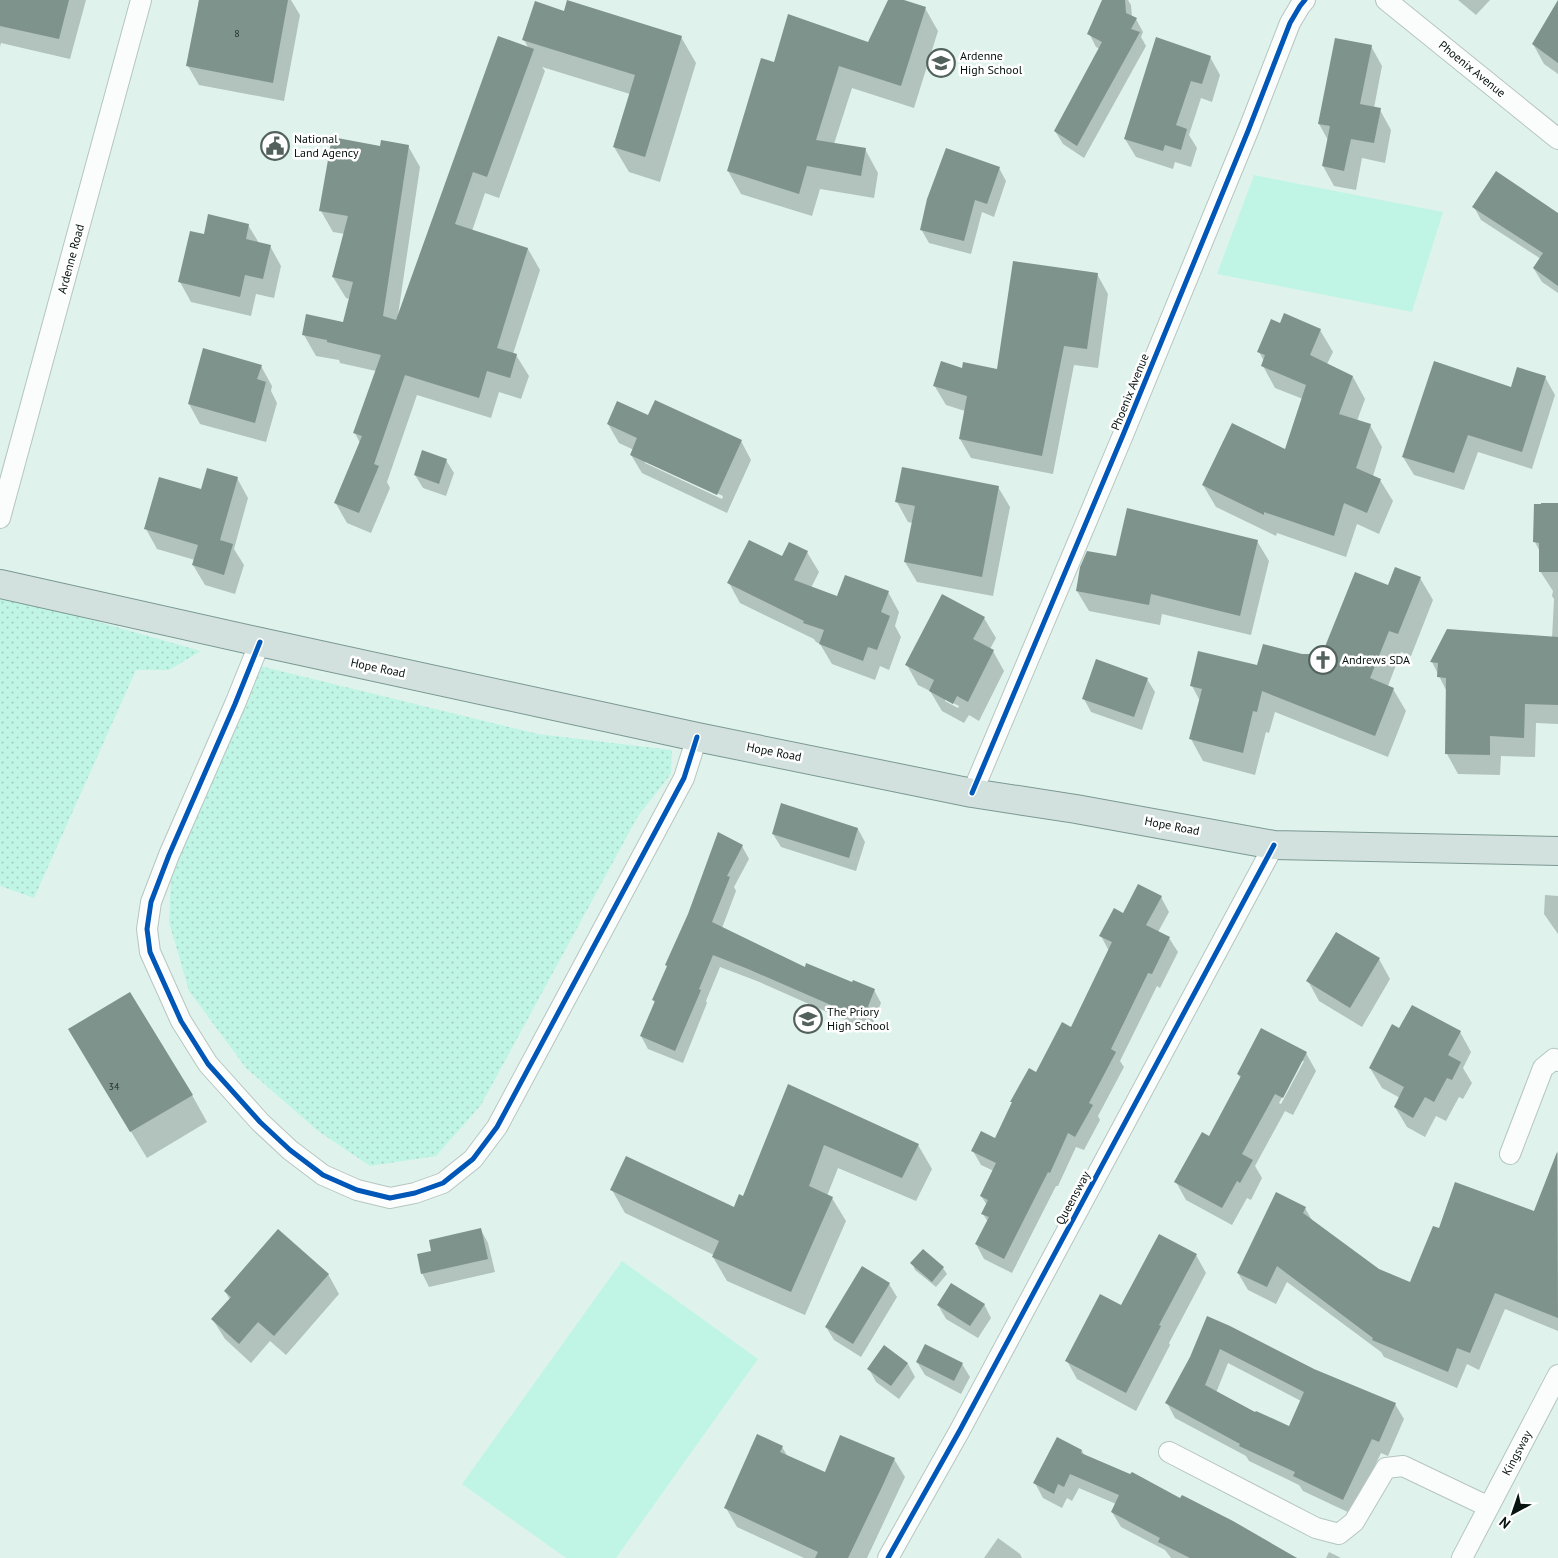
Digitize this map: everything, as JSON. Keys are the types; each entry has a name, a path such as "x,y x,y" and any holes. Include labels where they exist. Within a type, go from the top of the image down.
{"main road":[{"name":"Hope Road","path":"0,584 697,737 972,793 1091,811 1274,846 1558,850"}],"street":[{"name":"Ardenne Road","path":"0,518 140,0"},
{"name":"Phoenix Avenue","path":"972,793 1245,140 1290,23 1306,0"},
{"name":"Phoenix Avenue","path":"1386,0 1558,139"},
{"path":"260,642 169,854 151,902 147,929 150,952 180,1021 203,1057 260,1122 290,1150 323,1175 357,1190 390,1198 415,1193 443,1182 473,1159 496,1127 684,778 697,737"},
{"name":"Queensway","path":"888,1558 965,1421 1274,846"},
{"path":"1510,1154 1543,1068 1554,1059 1558,1061"},
{"name":"Kingsway","path":"1462,1558 1558,1374"},
{"path":"1169,1452 1316,1528 1339,1534 1354,1522 1386,1468 1403,1466 1489,1507"}],"green space":[{"path":"1254,175 1443,212 1412,312 1217,274"},
{"path":"0,594 201,651 169,670 136,670 34,898 0,886"},
{"path":"260,666 538,734 672,750 671,774 638,816 481,1105 436,1156 370,1166 318,1131 246,1068 189,991 169,922 171,876"},
{"path":"622,1261 758,1359 616,1558 566,1558 462,1484"}],"building":[{"path":"0,0 69,0 59,39 0,26"},
{"path":"199,0 288,0 273,83 186,66"},
{"path":"567,0 682,36 645,157 613,147 635,75 522,40 535,1 564,11"},
{"path":"888,0 904,0 926,7 901,86 839,66 816,140 866,148 861,176 807,166 799,194 727,171 761,58 774,62 788,14 868,42"},
{"path":"1102,0 1125,0 1126,13 1137,18 1131,29 1140,32 1077,146 1054,131 1102,42 1087,34"},
{"path":"1558,0 1558,63 1532,44"},
{"path":"498,36 534,49 487,177 473,172 455,224 528,248 497,348 517,354 510,378 487,371 479,398 405,375 374,464 379,466 359,513 334,503 362,436 353,433 381,355 302,335 306,314 343,322 353,282 332,277 348,216 319,211 332,137 380,146 381,140 409,145 383,316 396,320"},
{"path":"1156,37 1211,56 1202,84 1191,81 1176,125 1187,129 1181,150 1165,145 1163,151 1124,139"},
{"path":"1335,38 1372,45 1360,104 1381,108 1374,143 1351,139 1344,171 1322,166 1330,126 1318,124"},
{"path":"946,148 1000,167 987,204 975,200 964,241 920,230 927,199"},
{"path":"1496,171 1558,213 1558,286 1533,268 1543,253 1472,207"},
{"path":"208,214 249,224 246,239 271,245 263,279 245,275 240,297 178,282 190,231 204,234"},
{"path":"1013,261 1098,273 1087,349 1064,346 1042,456 959,439 967,396 933,386 941,361 962,368 963,362 997,369"},
{"path":"1284,313 1321,329 1310,355 1353,376 1339,414 1371,424 1356,468 1381,479 1367,513 1344,503 1334,536 1264,512 1264,515 1202,485 1232,423 1285,449 1306,385 1261,366 1265,355 1257,352 1271,319 1280,323"},
{"path":"203,348 262,365 257,379 266,382 255,423 188,404"},
{"path":"1434,361 1511,387 1517,367 1546,376 1522,452 1468,435 1454,473 1402,457"},
{"path":"655,400 742,440 717,495 630,455 637,438 607,424 617,401 648,415"},
{"path":"422,450 447,459 439,484 414,475"},
{"path":"902,467 999,486 982,577 904,562 915,506 895,502"},
{"path":"207,468 238,477 220,540 233,544 224,575 192,565 198,545 144,529 159,477 201,489"},
{"path":"1558,503 1558,572 1539,572 1539,543 1533,542 1534,504"},
{"path":"1127,508 1258,540 1240,616 1151,594 1149,605 1076,591 1080,567 1087,551 1116,556"},
{"path":"749,540 782,556 789,542 808,551 794,580 837,596 845,575 889,591 881,612 890,616 877,650 868,647 863,661 819,644 824,630 803,623 804,621 727,583"},
{"path":"1395,567 1421,577 1398,634 1389,631 1370,678 1394,688 1375,736 1262,691 1257,712 1253,711 1243,753 1189,739 1202,689 1190,686 1198,651 1257,665 1263,644 1302,654 1322,654 1355,572 1388,585"},
{"path":"942,594 985,617 973,639 994,650 968,702 957,696 953,704 929,691 934,680 905,665"},
{"path":"1447,629 1558,637 1558,705 1525,704 1524,738 1490,736 1490,755 1445,754 1446,678 1437,677 1438,663 1430,662"},
{"path":"1096,659 1148,678 1134,717 1082,699"},
{"path":"781,803 858,828 849,858 772,834"},
{"path":"718,832 743,845 727,876 730,877 712,922 805,967 806,963 852,982 853,980 875,989 863,1019 713,955 699,989 701,990 675,1051 640,1036 655,1001 652,1000 667,966 665,965 688,914"},
{"path":"1138,884 1162,896 1146,925 1170,937 1152,974 1148,973 1111,1049 1116,1052 1089,1103 1093,1105 1075,1137 1068,1133 1050,1173 1048,1172 1004,1259 975,1244 989,1217 981,1214 988,1200 980,1196 996,1163 971,1151 981,1131 995,1138 1012,1102 1010,1102 1029,1068 1036,1072 1062,1022 1071,1027 1112,942 1099,936 1114,908 1123,913"},
{"path":"1336,932 1380,958 1350,1008 1306,981"},
{"path":"130,992 193,1095 130,1132 68,1029"},
{"path":"1412,1005 1461,1031 1448,1055 1461,1062 1452,1080 1447,1078 1434,1102 1425,1097 1413,1118 1394,1107 1404,1087 1369,1068 1392,1024 1399,1028"},
{"path":"1261,1028 1307,1052 1283,1098 1275,1094 1242,1154 1253,1160 1240,1183 1237,1181 1222,1208 1174,1182 1202,1132 1209,1136 1241,1076 1237,1074"},
{"path":"788,1084 919,1144 902,1178 824,1145 809,1186 833,1197 791,1292 712,1257 719,1241 610,1190 626,1156 734,1207 739,1194 743,1196"},
{"path":"1557,1152 1558,1318 1495,1293 1470,1353 1457,1348 1448,1372 1372,1340 1373,1338 1277,1266 1267,1287 1237,1273 1276,1192 1306,1207 1303,1213 1379,1269 1410,1282 1433,1226 1439,1228 1455,1182 1534,1211"},
{"path":"481,1228 488,1259 421,1274 417,1254 431,1251 429,1240"},
{"path":"278,1229 329,1274 274,1336 258,1322 239,1344 211,1319 231,1297 224,1291"},
{"path":"1159,1234 1197,1254 1159,1325 1161,1326 1126,1393 1065,1361 1100,1294 1121,1305"},
{"path":"923,1249 944,1267 932,1282 910,1263"},
{"path":"862,1266 890,1283 853,1344 825,1327"},
{"path":"951,1283 985,1304 970,1326 937,1305"},
{"path":"1207,1316 1314,1369 1396,1403 1379,1442 1372,1439 1343,1500 1293,1476 1295,1472 1239,1446 1240,1444 1165,1403 1190,1357","holes":["1220,1349 1304,1392 1289,1426 1255,1412 1205,1385"]},
{"path":"925,1344 963,1363 954,1381 916,1362"},
{"path":"884,1345 908,1363 891,1386 867,1369"},
{"path":"757,1434 783,1446 780,1452 825,1472 840,1435 895,1458 848,1558 815,1558 818,1552 724,1508"},
{"path":"1057,1437 1082,1450 1081,1453 1130,1474 1132,1472 1180,1498 1182,1495 1233,1521 1297,1558 1190,1558 1158,1542 1160,1538 1111,1512 1119,1495 1070,1474 1064,1487 1058,1484 1054,1494 1033,1483"}],"cycle path":[{"path":"972,793 1123,435 1248,131 1290,23 1305,0"},
{"path":"260,642 169,855 151,902 147,929 150,952 181,1021 208,1064 260,1122 290,1150 323,1175 357,1190 390,1198 415,1193 443,1183 473,1159 497,1127 684,778 697,737"},
{"path":"888,1558 960,1430 1274,845"}],"place":[{"name":"Ardenne High School","path":"941,63"},
{"name":"National Land Agency","path":"275,146"},
{"name":"Andrews SDA","path":"1323,660"},
{"name":"The Priory High School","path":"808,1019"}]}
